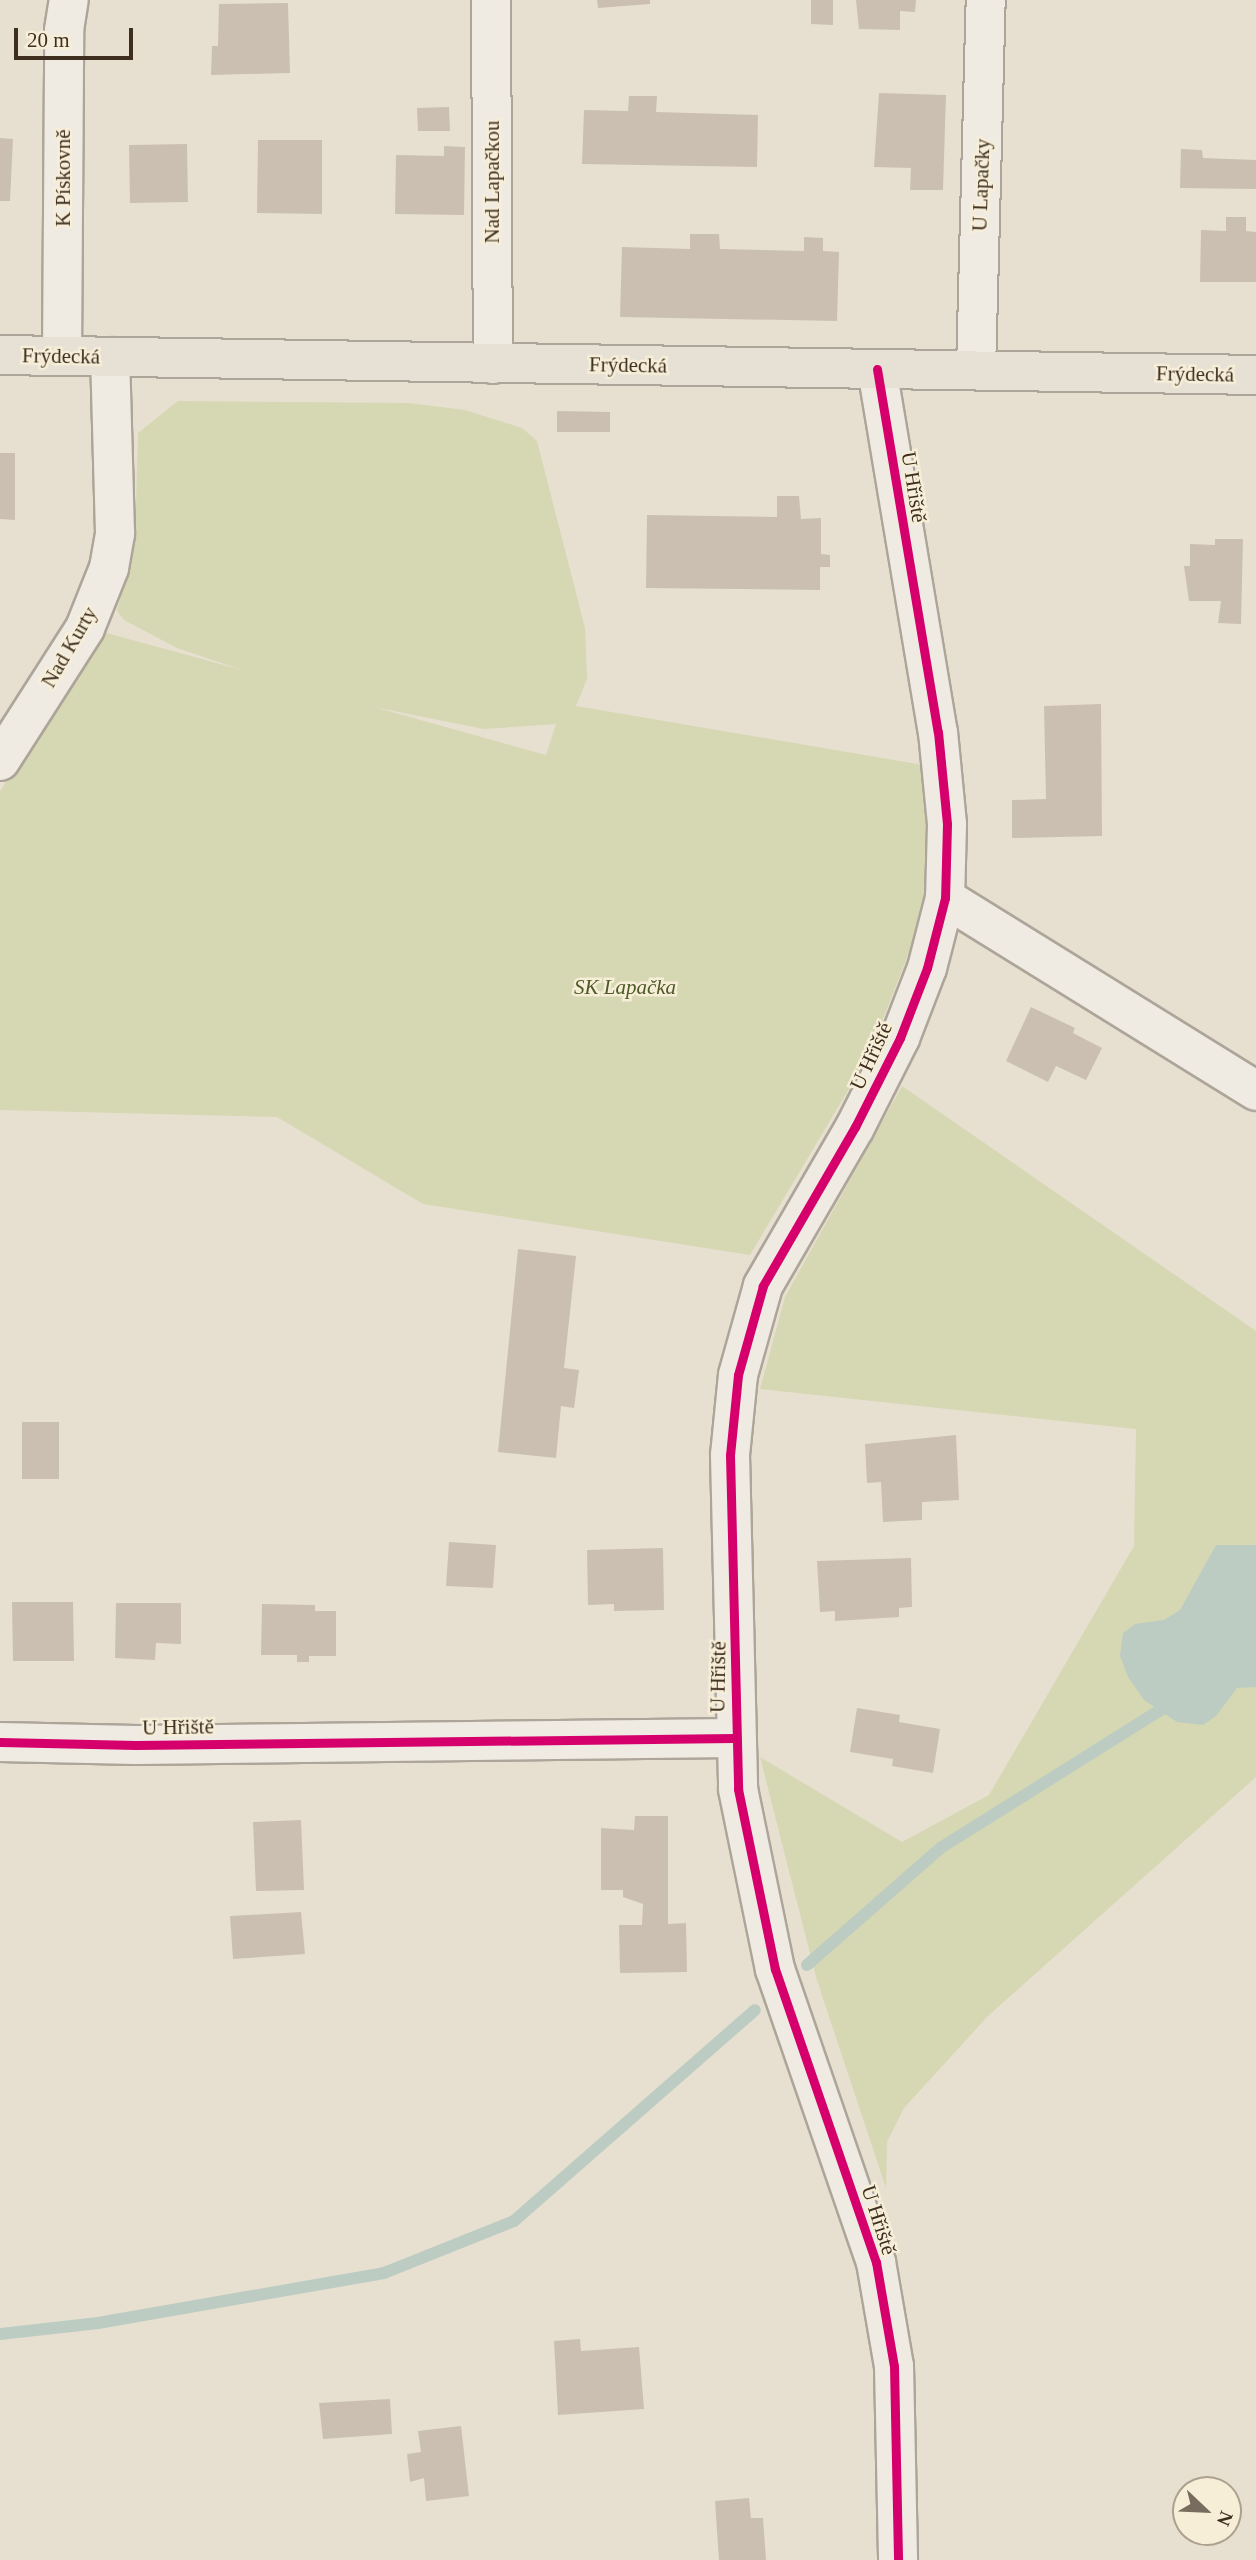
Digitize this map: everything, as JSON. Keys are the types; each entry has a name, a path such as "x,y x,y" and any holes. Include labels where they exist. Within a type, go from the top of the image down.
{"main road":[{"name":"Frýdecká","path":"0,355 1256,375"}],"street":[{"name":"K Pískovně","path":"62,356 64,30 69,0"},
{"name":"Nad Lapačkou","path":"491,0 493,364"},
{"name":"U Lapačky","path":"976,370 986,0"},
{"name":"Nad Kurty","path":"0,761 85,628 109,568 116,533 110,357"},
{"name":"U Hřiště","path":"877,369 937,732 947,824 945,898 927,968 900,1038 855,1127 763,1286 747,1336 730,1454 736,1572 734,1738 738,1789 775,1969 876,2262 894,2366 898,2560"},
{"path":"945,898 1256,1091"},
{"name":"U Hřiště","path":"0,1742 136,1745 734,1738"}],"green space":[{"name":"SK Lapačka","path":"178,401 408,403 465,410 522,428 537,441 585,628 587,679 576,706 935,767 921,922 868,1057 750,1255 423,1204 277,1117 0,1110 0,791 103,632 242,670 177,648 124,620 117,611 135,542 138,433","holes":["374,707 484,729 556,724 546,755"]},
{"path":"902,1086 1256,1331 1256,1777 988,2016 904,2108 887,2142 886,2188 816,1977 760,1757 902,1842 989,1795 1134,1546 1136,1429 760,1389 785,1297"}],"shaded area":[{"path":"1216,1545 1256,1545 1256,1687 1237,1688 1216,1716 1203,1725 1177,1722 1144,1700 1128,1677 1120,1656 1123,1633 1135,1624 1164,1620 1180,1610"}],"building":[{"path":"597,0 650,0 650,4 598,8"},
{"path":"811,0 833,0 833,25 811,24"},
{"path":"856,0 916,0 915,12 900,11 900,30 859,29"},
{"path":"288,3 290,73 211,75 212,46 218,46 219,4"},
{"path":"879,93 946,95 943,190 910,190 911,168 874,167"},
{"path":"629,96 657,96 656,112 758,115 757,167 582,164 584,110 628,111"},
{"path":"449,107 450,131 418,131 417,108"},
{"path":"0,138 13,139 10,201 0,201"},
{"path":"258,140 322,140 322,214 257,213"},
{"path":"187,144 188,202 130,203 129,145"},
{"path":"444,146 465,147 464,215 395,214 396,155 444,156"},
{"path":"1181,149 1202,150 1203,158 1256,160 1256,189 1180,188"},
{"path":"1226,217 1246,217 1246,231 1256,232 1256,282 1200,282 1201,230 1226,231"},
{"path":"690,234 719,234 720,249 804,251 804,237 823,238 823,251 839,252 837,321 620,317 622,247 690,249"},
{"path":"557,411 610,412 610,432 557,432"},
{"path":"0,453 15,453 15,520 0,519"},
{"path":"777,496 799,496 801,519 821,518 821,554 830,555 830,567 820,567 820,590 646,588 647,515 777,517"},
{"path":"1215,539 1243,539 1241,624 1218,623 1221,601 1189,601 1184,566 1190,566 1190,544 1215,545"},
{"path":"1101,704 1102,836 1012,838 1012,800 1046,799 1044,706"},
{"path":"1031,1007 1075,1028 1073,1033 1102,1048 1086,1080 1056,1066 1048,1082 1006,1061"},
{"path":"518,1249 576,1256 564,1368 579,1370 574,1408 561,1406 556,1458 498,1452"},
{"path":"22,1422 59,1422 59,1479 22,1479"},
{"path":"956,1435 959,1500 922,1502 922,1520 883,1522 881,1482 867,1483 865,1444"},
{"path":"449,1542 496,1545 493,1588 446,1586"},
{"path":"663,1548 664,1610 614,1611 614,1604 588,1605 587,1550"},
{"path":"911,1558 912,1607 899,1608 899,1617 835,1621 835,1611 820,1612 817,1561"},
{"path":"12,1602 73,1602 74,1661 13,1661"},
{"path":"116,1603 181,1603 181,1644 156,1643 155,1660 115,1658"},
{"path":"262,1604 315,1605 315,1611 336,1611 336,1656 309,1656 309,1662 297,1662 297,1655 261,1655"},
{"path":"857,1708 900,1715 899,1722 940,1729 933,1773 892,1766 893,1759 850,1752"},
{"path":"635,1816 668,1816 668,1924 686,1923 687,1972 620,1973 619,1925 642,1925 643,1904 623,1897 623,1890 601,1890 601,1828 634,1830"},
{"path":"301,1820 304,1890 256,1891 253,1822"},
{"path":"301,1912 305,1954 233,1959 230,1916"},
{"path":"580,2339 581,2351 639,2347 644,2409 558,2415 554,2341"},
{"path":"390,2399 392,2434 323,2439 319,2403"},
{"path":"461,2426 469,2496 426,2501 424,2478 410,2482 407,2454 421,2452 418,2431"},
{"path":"749,2498 751,2518 763,2518 766,2560 719,2560 715,2501"}],"waterway":[{"path":"807,1965 942,1847 1173,1702"},
{"path":"0,2334 98,2323 384,2273 514,2221 755,2010"}],"cycle path":[{"path":"877,369 938,732 947,824 945,898 927,968 900,1038 855,1127 763,1286 738,1375 730,1455 738,1789 775,1969 876,2262 894,2366 898,2560"},
{"path":"0,1742 136,1745 734,1738"}]}
